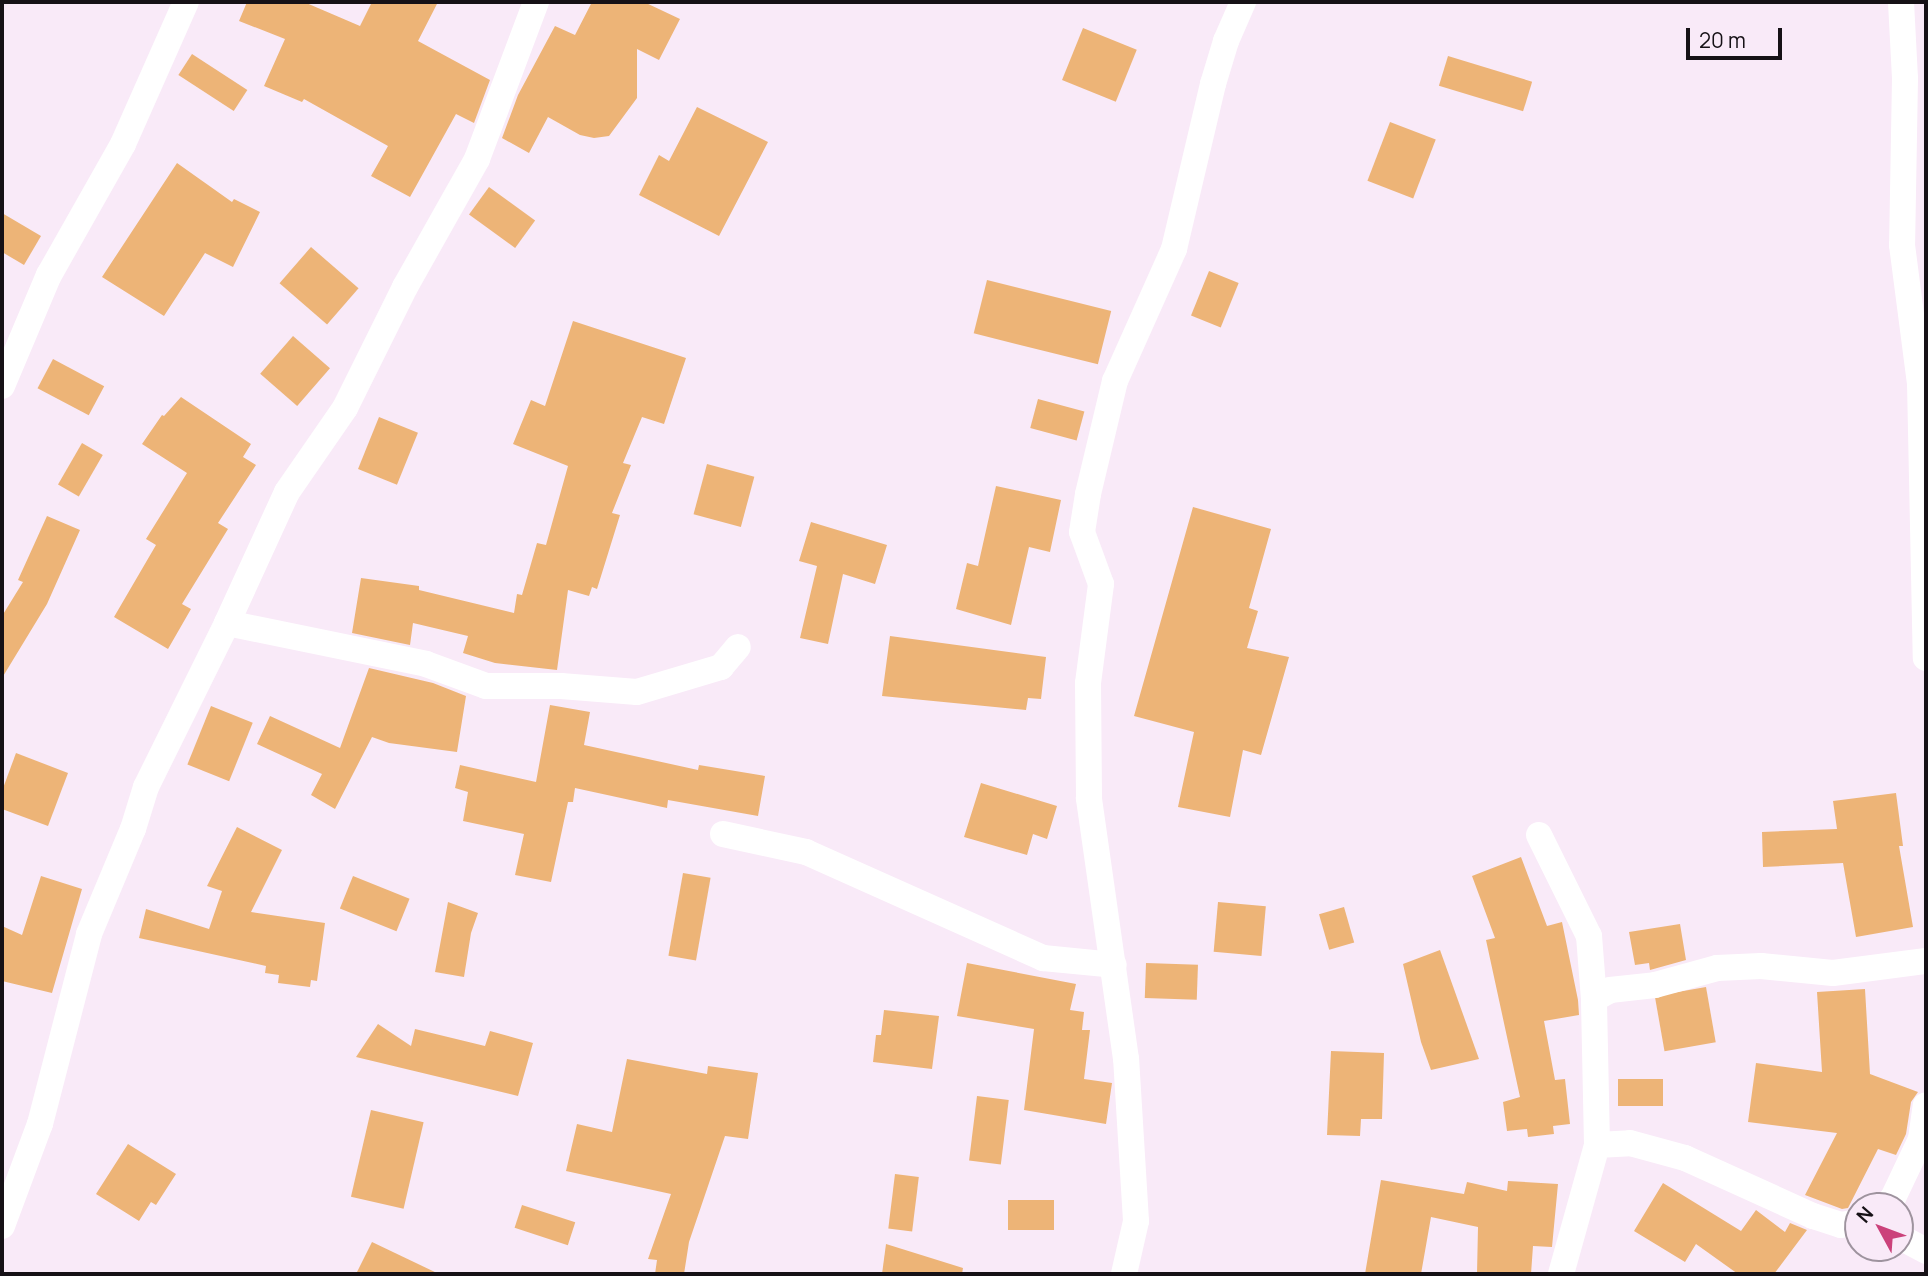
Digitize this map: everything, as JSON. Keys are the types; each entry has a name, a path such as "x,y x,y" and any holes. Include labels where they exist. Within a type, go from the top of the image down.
{"street":[{"path":"2,387 49,275 123,144 186,2"},
{"path":"2,1226 40,1124 89,934 133,829 146,787 227,623 287,492 345,408 405,287 477,159 536,2"},
{"path":"1124,1274 1136,1221 1126,1059 1089,798 1088,683 1101,584 1082,532 1088,494 1115,382 1174,249 1213,84 1226,41 1243,2"},
{"path":"1901,2 1905,78 1902,245 1920,383 1926,658"},
{"path":"227,623 426,664 486,686 561,686 636,692 721,667 738,647"},
{"path":"723,834 806,852 1043,958 1114,965"},
{"path":"1539,835 1589,936 1594,999 1597,1144 1561,1274"},
{"path":"1594,999 1611,990 1655,985 1717,968 1761,966 1833,973 1926,961"},
{"path":"1896,1192 1921,1139 1926,1105"},
{"path":"1597,1144 1630,1143 1685,1158 1813,1216 1844,1224"}],"building":[{"path":"247,2 304,2 360,26 372,2 438,2 418,41 490,80 474,123 456,114 410,197 371,176 388,146 304,99 302,102 264,86 285,39 239,21"},
{"path":"592,2 644,2 680,19 659,60 637,49 637,98 609,136 594,138 580,135 548,117 529,153 502,138 518,95 555,26 575,35"},
{"path":"1083,28 1137,50 1116,102 1062,80"},
{"path":"192,54 247,90 234,111 178,75"},
{"path":"1448,56 1532,82 1523,111 1439,86"},
{"path":"697,107 768,142 719,236 639,195 659,155 669,161"},
{"path":"1390,122 1436,140 1413,198 1367,181"},
{"path":"177,163 232,202 234,199 260,212 233,267 205,253 164,316 102,277"},
{"path":"489,187 535,221 515,248 469,215"},
{"path":"2,213 41,236 24,265 2,252"},
{"path":"311,247 359,288 327,325 280,283"},
{"path":"1209,271 1239,283 1221,327 1191,316"},
{"path":"987,280 1111,311 1098,364 974,333"},
{"path":"573,321 686,358 664,424 642,417 623,463 631,465 612,513 620,515 597,589 592,587 589,596 568,590 557,670 495,663 463,653 468,636 413,623 410,645 352,633 361,578 419,586 419,590 514,613 517,594 522,595 537,543 546,545 568,466 513,444 531,400 545,406"},
{"path":"293,336 330,368 297,406 260,374"},
{"path":"53,359 104,386 89,415 38,388"},
{"path":"181,397 251,444 243,457 256,465 218,523 228,529 182,604 191,609 168,649 114,617 156,545 146,539 187,473 142,444 162,415 164,416"},
{"path":"1038,399 1084,411 1077,440 1030,428"},
{"path":"379,417 418,433 397,485 358,469"},
{"path":"82,443 103,455 79,497 58,485"},
{"path":"707,464 754,477 741,527 694,514"},
{"path":"996,486 1061,500 1050,552 1029,547 1011,625 956,609 967,563 978,566"},
{"path":"1193,507 1271,529 1249,608 1258,611 1247,648 1289,657 1261,755 1243,750 1230,817 1178,807 1194,732 1134,716"},
{"path":"47,516 80,530 47,604 2,678 2,616 23,582 18,580"},
{"path":"811,522 887,545 875,584 843,574 828,644 800,638 817,566 799,561"},
{"path":"890,636 1046,657 1041,699 1028,698 1026,710 882,696"},
{"path":"369,668 433,683 466,696 457,752 389,743 372,737 335,809 311,795 322,774 257,744 270,716 340,748"},
{"path":"550,705 590,712 584,745 698,770 699,765 765,776 758,816 668,800 667,808 575,788 573,802 568,802 551,882 515,875 524,834 463,821 468,792 455,788 460,765 536,782"},
{"path":"211,706 253,723 229,781 187,764"},
{"path":"16,753 68,773 48,826 2,809 2,791"},
{"path":"981,783 1057,806 1047,839 1033,834 1027,855 964,837"},
{"path":"1896,793 1903,846 1899,846 1913,927 1856,937 1843,863 1763,867 1762,832 1837,829 1833,801"},
{"path":"237,827 282,850 251,912 325,923 317,981 311,980 310,987 278,983 279,975 265,973 266,966 139,938 146,909 209,929 222,891 207,886"},
{"path":"1521,857 1547,926 1562,922 1579,1015 1544,1021 1555,1080 1565,1079 1570,1124 1553,1126 1554,1134 1528,1137 1527,1129 1507,1131 1503,1102 1520,1097 1486,940 1495,938 1472,876"},
{"path":"683,873 711,878 696,961 668,956"},
{"path":"41,876 82,889 52,993 2,981 2,926 22,935"},
{"path":"353,876 410,899 396,931 340,908"},
{"path":"448,902 478,913 471,933 464,977 435,972"},
{"path":"1218,902 1266,906 1261,956 1214,952"},
{"path":"1344,907 1354,943 1329,950 1319,914"},
{"path":"1680,924 1686,960 1650,970 1649,963 1635,965 1629,932"},
{"path":"1440,950 1479,1059 1431,1070 1421,1042 1403,964"},
{"path":"967,963 1076,984 1070,1010 1084,1012 1082,1030 1090,1030 1084,1079 1112,1083 1106,1124 1024,1110 1034,1029 957,1016"},
{"path":"1146,963 1198,965 1197,1000 1145,998"},
{"path":"1706,987 1716,1042 1665,1051 1655,996"},
{"path":"1865,989 1870,1074 1918,1092 1911,1102 1906,1134 1896,1155 1878,1149 1856,1192 1844,1192 1842,1209 1805,1195 1837,1133 1748,1122 1756,1063 1822,1072 1817,992"},
{"path":"884,1010 939,1016 932,1069 873,1062 876,1035 881,1035"},
{"path":"378,1024 411,1046 415,1029 485,1046 490,1031 533,1043 518,1096 356,1057"},
{"path":"1331,1051 1384,1053 1382,1119 1361,1119 1360,1136 1327,1135"},
{"path":"627,1059 707,1074 708,1066 758,1073 748,1139 725,1136 689,1242 684,1274 655,1274 657,1260 648,1259 671,1194 566,1171 577,1124 612,1132"},
{"path":"1618,1079 1663,1079 1663,1106 1618,1106"},
{"path":"977,1096 1009,1100 1001,1164 969,1161"},
{"path":"371,1110 424,1122 404,1209 351,1197"},
{"path":"128,1144 176,1174 156,1205 151,1202 139,1221 96,1194"},
{"path":"895,1174 919,1177 912,1232 888,1229"},
{"path":"1381,1180 1464,1194 1467,1182 1507,1191 1508,1181 1558,1184 1552,1247 1533,1246 1531,1274 1477,1274 1478,1227 1431,1217 1421,1274 1365,1274"},
{"path":"1663,1183 1741,1231 1756,1210 1785,1232 1790,1223 1807,1230 1774,1274 1738,1274 1696,1244 1685,1262 1634,1231"},
{"path":"1008,1200 1054,1200 1054,1230 1008,1230"},
{"path":"522,1205 575,1222 568,1245 515,1228"},
{"path":"372,1242 439,1274 356,1274"},
{"path":"886,1244 963,1268 962,1274 882,1274"}]}
